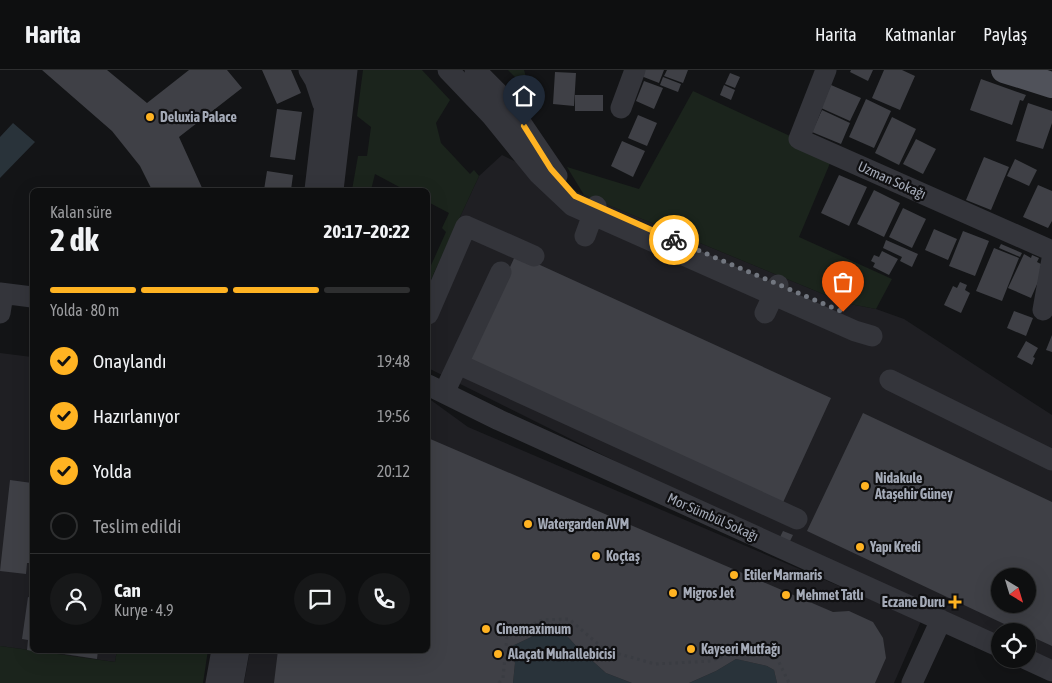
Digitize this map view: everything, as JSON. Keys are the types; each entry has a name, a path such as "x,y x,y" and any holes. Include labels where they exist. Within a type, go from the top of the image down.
{"main road":[{"path":"1004,70 1042,78"}],"street":[{"path":"309,70 315,80 324,109"},
{"path":"315,188 329,70"},
{"path":"333,188 347,70"},
{"path":"448,70 491,115 538,173 554,189 573,206 595,211"},
{"path":"475,70 506,101 551,169 564,186 575,196 595,211 772,297"},
{"path":"621,108 635,70"},
{"name":"Uzman Sokağı","path":"826,70 799,138 1052,251"},
{"path":"585,236 595,211"},
{"path":"430,309 466,226 534,256"},
{"path":"1043,310 1052,259"},
{"path":"436,389 458,364 501,272"},
{"path":"1,300 30,297"},
{"path":"458,364 797,519"},
{"path":"890,380 1052,460"},
{"name":"Mor Sümbül Sokağı","path":"436,389 499,420 991,643"},
{"path":"912,683 941,620"},
{"path":"216,683 221,653"},
{"path":"234,683 239,653"},
{"path":"1036,663 1052,670"}],"path":[{"path":"499,683 503,678 507,636 542,620 569,619 605,650 655,664 712,661 744,648 777,658 789,683"}],"shaded area":[{"path":"363,70 422,70 450,100 436,123 441,143 470,174 474,170 479,176 430,282 430,268 446,232 442,228 449,213 430,203 430,188 401,188 375,174 372,188 352,188 358,156 367,156 371,127 357,116"},
{"path":"508,70 524,70 528,84 516,78"},
{"path":"693,91 833,156 799,237 892,279 876,309 845,303 584,195 567,167 639,189"},
{"path":"13,123 35,142 0,178 0,137"},
{"path":"502,155 584,195 845,303 876,309 904,319 1052,415 1052,660 1036,653 1036,623 991,623 991,633 669,488 430,369 430,282 479,176"},
{"path":"0,353 30,357 30,650 0,646"},
{"name":"Watergarden AVM","path":"430,399 468,427 921,621 894,683 244,683 249,653 430,653"},
{"path":"557,625 578,648 606,673 632,683 513,683 515,663 510,647"},
{"path":"0,646 30,650 30,653 50,653 115,662 116,653 208,653 203,683 0,683"},
{"path":"50,653 116,653 115,662"},
{"path":"736,659 767,666 774,670 777,683 689,683 716,671"}],"building":[{"name":"Deluxia Palace","path":"42,70 107,70 147,103 189,70 227,70 242,88 179,137 202,188 151,188 140,166 112,131"},
{"path":"262,70 291,70 301,93 277,104"},
{"path":"637,70 664,70 659,83 636,74"},
{"path":"667,70 688,70 683,83 664,76"},
{"path":"851,70 873,70 868,81 850,72"},
{"path":"884,70 902,70 915,76 900,110 872,98"},
{"path":"555,72 576,73 574,106 553,104"},
{"path":"730,73 740,77 735,88 725,84"},
{"path":"663,77 681,84 678,92 660,85"},
{"path":"981,79 1026,95 1023,101 1020,100 1012,125 970,110"},
{"path":"644,81 663,88 654,109 636,101"},
{"path":"724,85 735,90 731,100 720,95"},
{"path":"831,85 861,98 850,121 821,108"},
{"path":"575,95 603,95 603,111 575,111"},
{"path":"866,99 891,111 874,148 849,137"},
{"path":"1028,103 1052,111 1052,123 1043,149 1016,141"},
{"path":"277,109 302,112 295,160 270,157"},
{"path":"822,110 850,123 841,144 812,132"},
{"path":"638,115 657,123 647,146 628,138"},
{"path":"892,117 916,129 899,165 875,153"},
{"path":"916,139 936,149 923,174 903,164"},
{"path":"622,141 645,151 633,177 611,166"},
{"path":"984,157 1009,167 991,210 966,200"},
{"path":"1015,159 1037,170 1029,186 1007,176"},
{"path":"267,171 293,175 291,188 264,188"},
{"path":"839,175 867,187 849,226 821,213"},
{"path":"1038,185 1052,191 1052,221 1048,228 1023,217"},
{"path":"874,190 900,203 884,237 857,224"},
{"path":"903,208 926,219 912,248 889,237"},
{"path":"934,229 957,239 948,260 925,250"},
{"path":"963,231 989,241 975,276 949,266"},
{"path":"886,240 918,254 912,267 900,261 902,257 883,248"},
{"path":"1001,244 1022,253 1020,257 999,248"},
{"path":"994,248 1019,258 1002,301 976,291"},
{"path":"882,251 898,259 889,275 873,267 875,263 871,261 874,255 879,257"},
{"path":"516,254 831,398 780,509 465,365"},
{"path":"1024,254 1031,258 1032,255 1039,258 1037,262 1045,266 1031,298 1008,288"},
{"path":"960,282 967,285 965,290 970,293 961,313 944,305 953,286 957,288"},
{"path":"1014,311 1033,318 1026,336 1007,328"},
{"path":"1052,335 1052,352 1046,350"},
{"path":"1026,341 1038,348 1033,357 1035,358 1032,365 1017,357"},
{"path":"863,413 1052,502 1052,646 1036,639 1036,623 1002,623 807,531"},
{"name":"Watergarden AVM","path":"430,439 833,612 849,611 873,622 883,638 886,658 875,683 777,683 774,670 767,666 736,659 716,671 689,683 632,683 606,673 578,648 557,625 510,647 515,663 513,683 274,683 278,653 430,653"},
{"path":"10,480 30,483 30,563 27,563 26,574 0,571"},
{"path":"783,531 793,535 790,541 780,537"},
{"path":"28,597 30,598 30,651 27,650 28,640 22,639"},
{"path":"58,653 98,653 97,659"}],"way so far":[{"path":"674,240 843,312"}],"place":[{"name":"Deluxia Palace","path":"150,117"},
{"name":"Nidakule Ataşehir Güney","path":"865,486"},
{"name":"Watergarden AVM","path":"528,524"},
{"name":"Yapı Kredi","path":"860,547"},
{"name":"Koçtaş","path":"596,556"},
{"name":"Etiler Marmaris","path":"734,575"},
{"name":"Migros Jet","path":"673,593"},
{"name":"Mehmet Tatlı","path":"786,595"},
{"name":"Eczane Duru","path":"955,602"},
{"name":"Cinemaximum","path":"486,629"},
{"name":"Kayseri Mutfağı","path":"691,649"},
{"name":"Alaçatı Muhallebicisi","path":"498,654"}],"route":[{"path":"524,126 551,169 564,186 575,196 674,240"}]}
